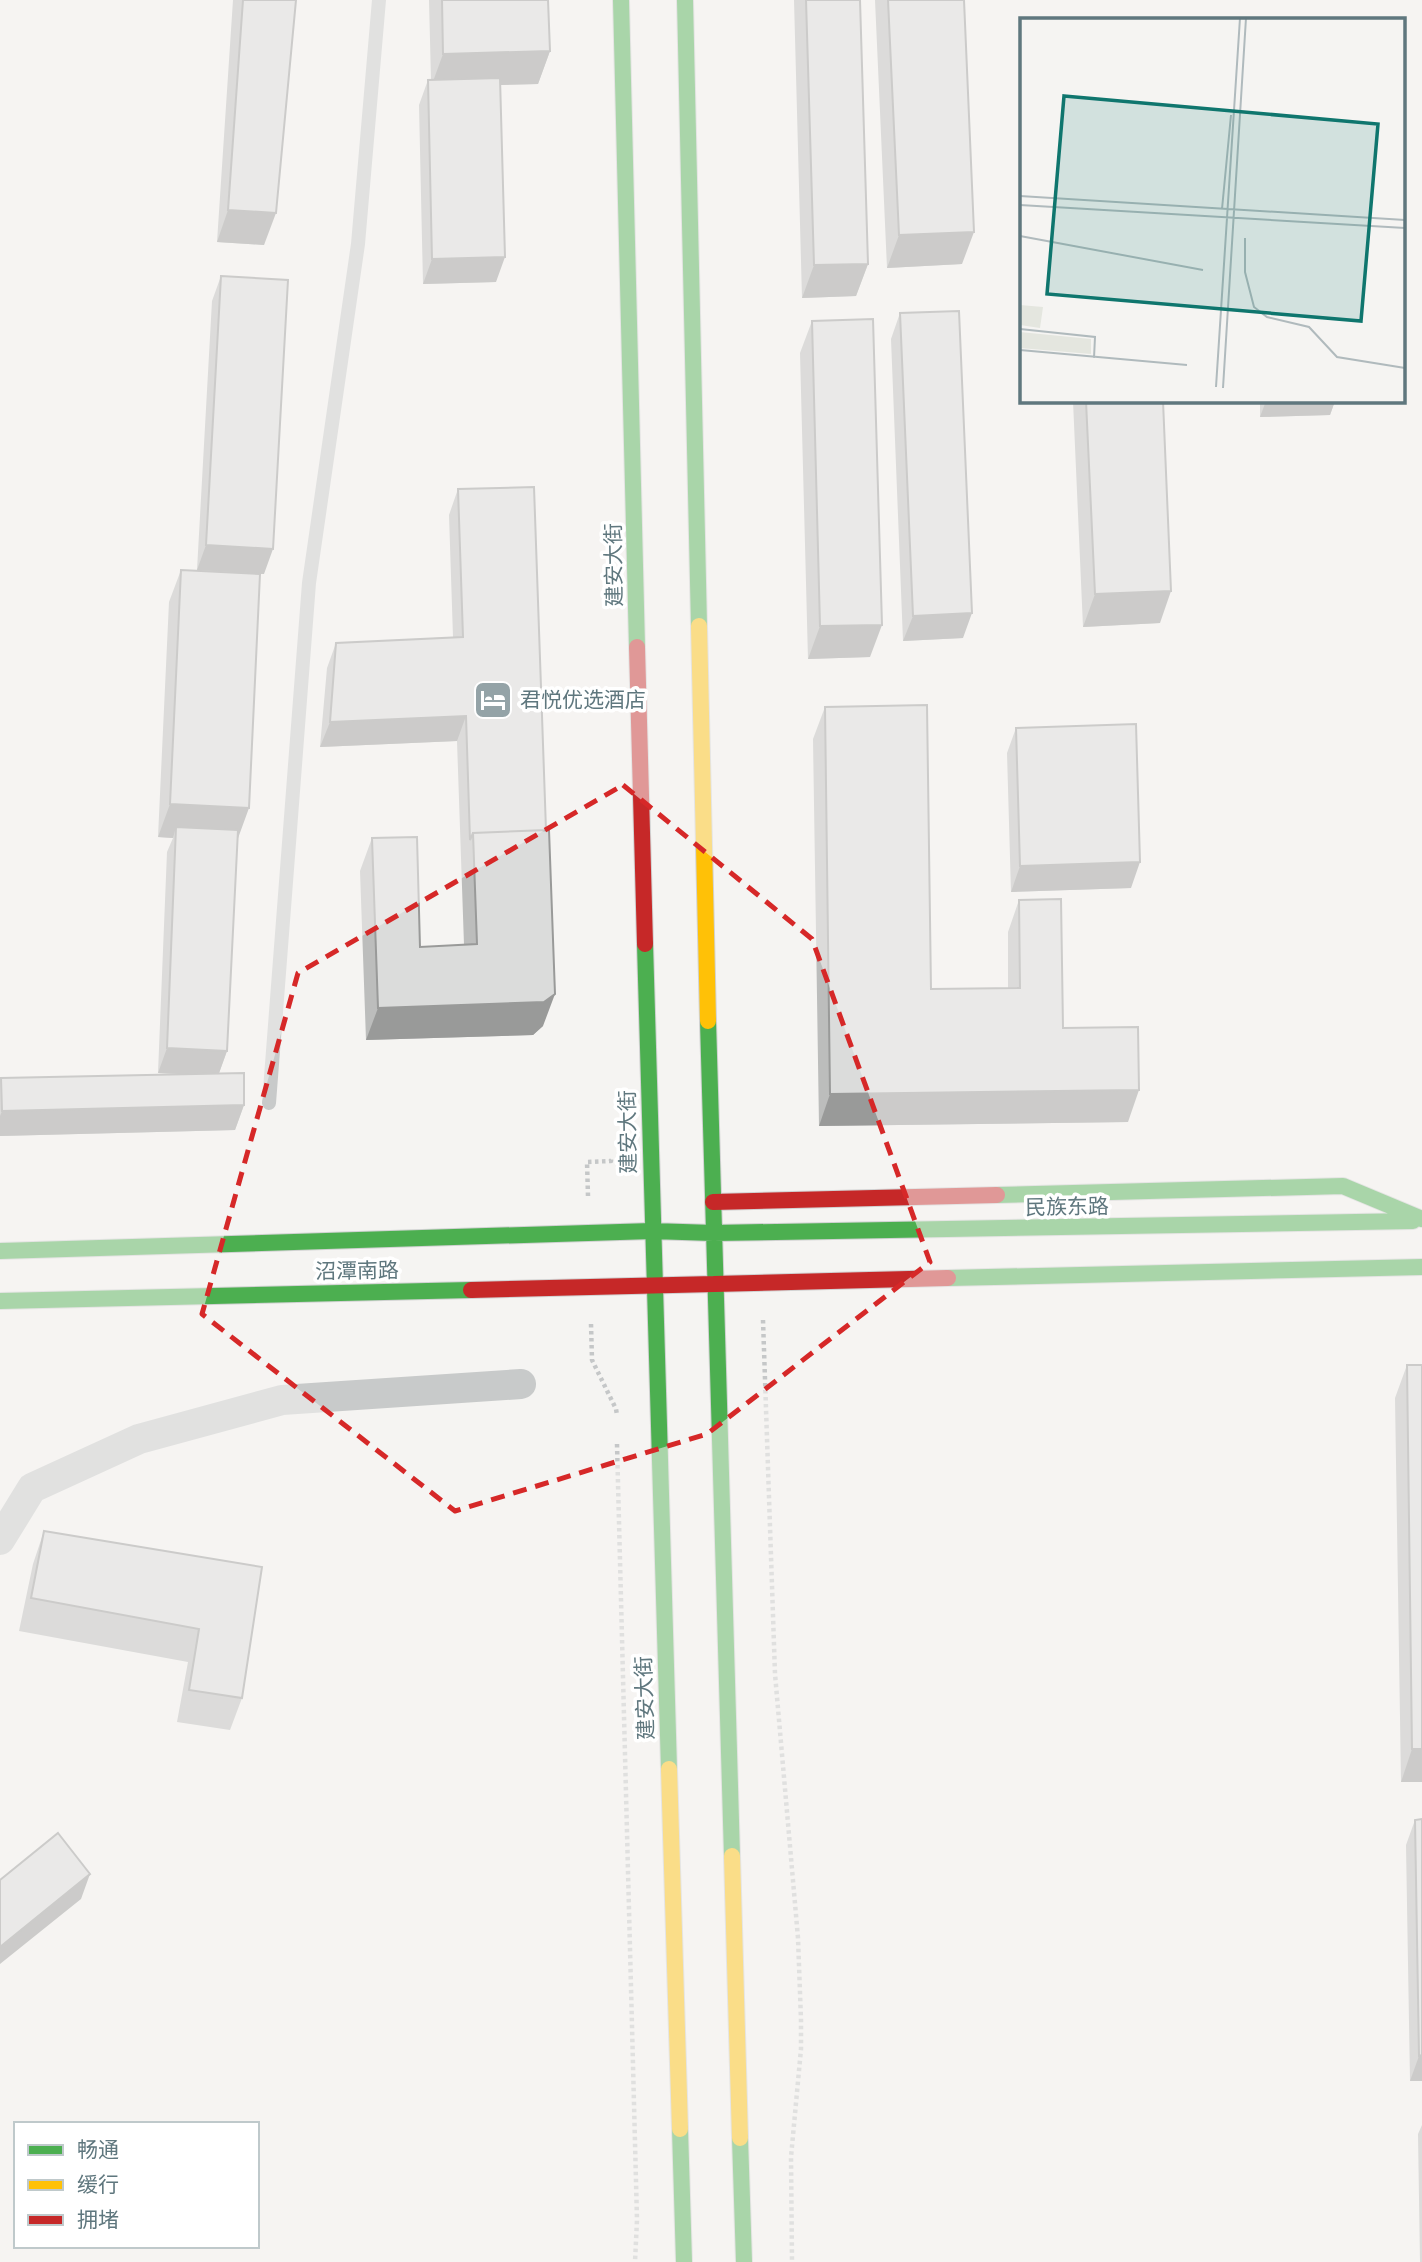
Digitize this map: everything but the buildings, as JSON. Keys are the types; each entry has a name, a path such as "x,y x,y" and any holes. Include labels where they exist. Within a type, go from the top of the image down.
{"main road":[{"name":"建安大街","path":"621,0 653,1284 684,2262"},
{"path":"685,0 714,1284 744,2262"},
{"path":"713,1202 1343,1186 1422,1220"},
{"name":"民族东路","path":"713,1233 1422,1220"},
{"name":"沼潭南路","path":"0,1251 652,1231 713,1233"},
{"path":"714,1284 1422,1268"},
{"name":"沼潭南路","path":"0,1301 714,1284"}],"street":[{"path":"0,1540 32,1488 139,1439 282,1400 521,1384"}],"lane":[{"path":"269,1103 309,583 358,244 379,0"}],"path":[{"path":"589,1233 587,1162 611,1161 611,1150"},
{"path":"762,1284 775,1674 798,1938 801,2020 801,2049 791,2157 792,2262"},
{"path":"590,1286 592,1360 616,1409 617,1423"},
{"path":"617,1437 638,2220 635,2262"}],"highlighted area":[{"path":"623,785 812,939 930,1262 707,1434 455,1511 202,1314 298,973"}],"traffic: fast":[{"path":"621,0 637,647"},
{"path":"685,0 699,626"},
{"path":"645,944 669,1769"},
{"path":"708,1021 732,1856"},
{"path":"997,1195 1343,1186 1422,1219"},
{"path":"713,1233 1413,1221"},
{"path":"0,1251 652,1231 713,1233"},
{"path":"948,1278 1422,1267"},
{"path":"0,1301 471,1290"},
{"path":"680,2129 684,2262"},
{"path":"740,2138 744,2262"}],"traffic: slow":[{"path":"699,626 708,1021"},
{"path":"669,1769 680,2129"},
{"path":"732,1856 740,2138"}],"traffic: jam":[{"path":"637,647 645,944"},
{"path":"713,1202 997,1195"},
{"path":"714,1284 948,1278"},
{"path":"471,1290 714,1284"}],"place":[{"name":"君悦优选酒店","path":"493,700"}]}
